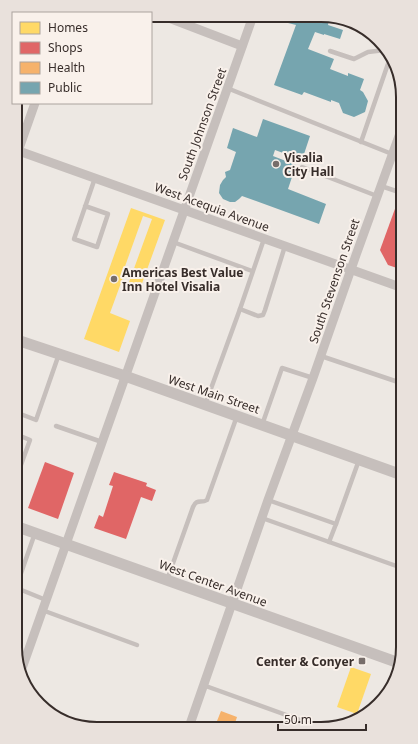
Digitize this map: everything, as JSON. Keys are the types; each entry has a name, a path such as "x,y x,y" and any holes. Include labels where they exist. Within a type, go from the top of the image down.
{"street":[{"path":"184,22 242,46"},
{"name":"South Johnson Street","path":"24,662 251,22"},
{"path":"22,138 35,104"},
{"name":"South Stevenson Street","path":"191,722 268,500 396,144"},
{"name":"West Acequia Avenue","path":"22,154 95,178 396,286"},
{"name":"West Main Street","path":"22,342 125,376 396,473"},
{"name":"West Center Avenue","path":"22,528 395,662"}],"lane":[{"path":"330,51 354,59 368,52 380,51"},
{"path":"361,142 388,64"},
{"path":"227,88 392,154"},
{"path":"302,167 377,196"},
{"path":"85,206 108,214 97,247 74,239 85,206 95,178"},
{"path":"380,186 396,191"},
{"path":"205,405 264,238"},
{"path":"173,242 252,271"},
{"path":"240,309 258,316 262,315 286,246"},
{"path":"22,415 36,420 59,354"},
{"path":"321,356 396,381"},
{"path":"262,425 282,368 313,378"},
{"path":"167,580 195,502 208,500 237,416"},
{"path":"56,426 102,442"},
{"path":"22,437 30,440 22,462"},
{"path":"329,542 359,459"},
{"path":"268,500 336,524"},
{"path":"262,518 396,566"},
{"path":"22,570 34,532"},
{"path":"22,590 46,600"},
{"path":"42,610 137,645"},
{"path":"203,685 306,722"}],"building: Homes":[{"name":"Americas Best Value Inn Hotel Visalia","path":"131,208 165,220 140,289 128,285 152,219 143,216 123,272 125,272 110,313 130,321 119,352 84,339"},
{"path":"351,667 371,674 358,712 355,713 337,707"}],"building: Shops":[{"path":"396,206 396,268 388,265 380,250"},
{"path":"45,462 74,473 58,519 28,508"},
{"path":"114,472 147,483 146,486 156,490 152,501 141,497 126,539 94,528 99,515 103,517 113,486 109,485"}],"building: Health":[{"path":"221,711 237,717 235,722 217,722"}],"building: Public":[{"path":"329,22 328,25 343,30 340,39 315,32 308,49 334,59 330,69 348,76 348,73 364,79 360,90 363,92 368,101 365,112 354,117 343,113 339,103 331,100 331,102 304,92 302,95 274,85 296,25 288,23"},
{"path":"263,119 310,136 302,160 275,150 273,156 296,165 288,189 326,204 319,224 242,196 235,202 230,202 223,199 219,193 220,185 226,177 225,172 230,170 236,152 227,148 233,128 257,137"}],"place":[{"name":"Visalia City Hall","path":"276,164"},
{"name":"Americas Best Value Inn Hotel Visalia","path":"114,279"},
{"name":"Center & Conyer","path":"362,661"}]}
